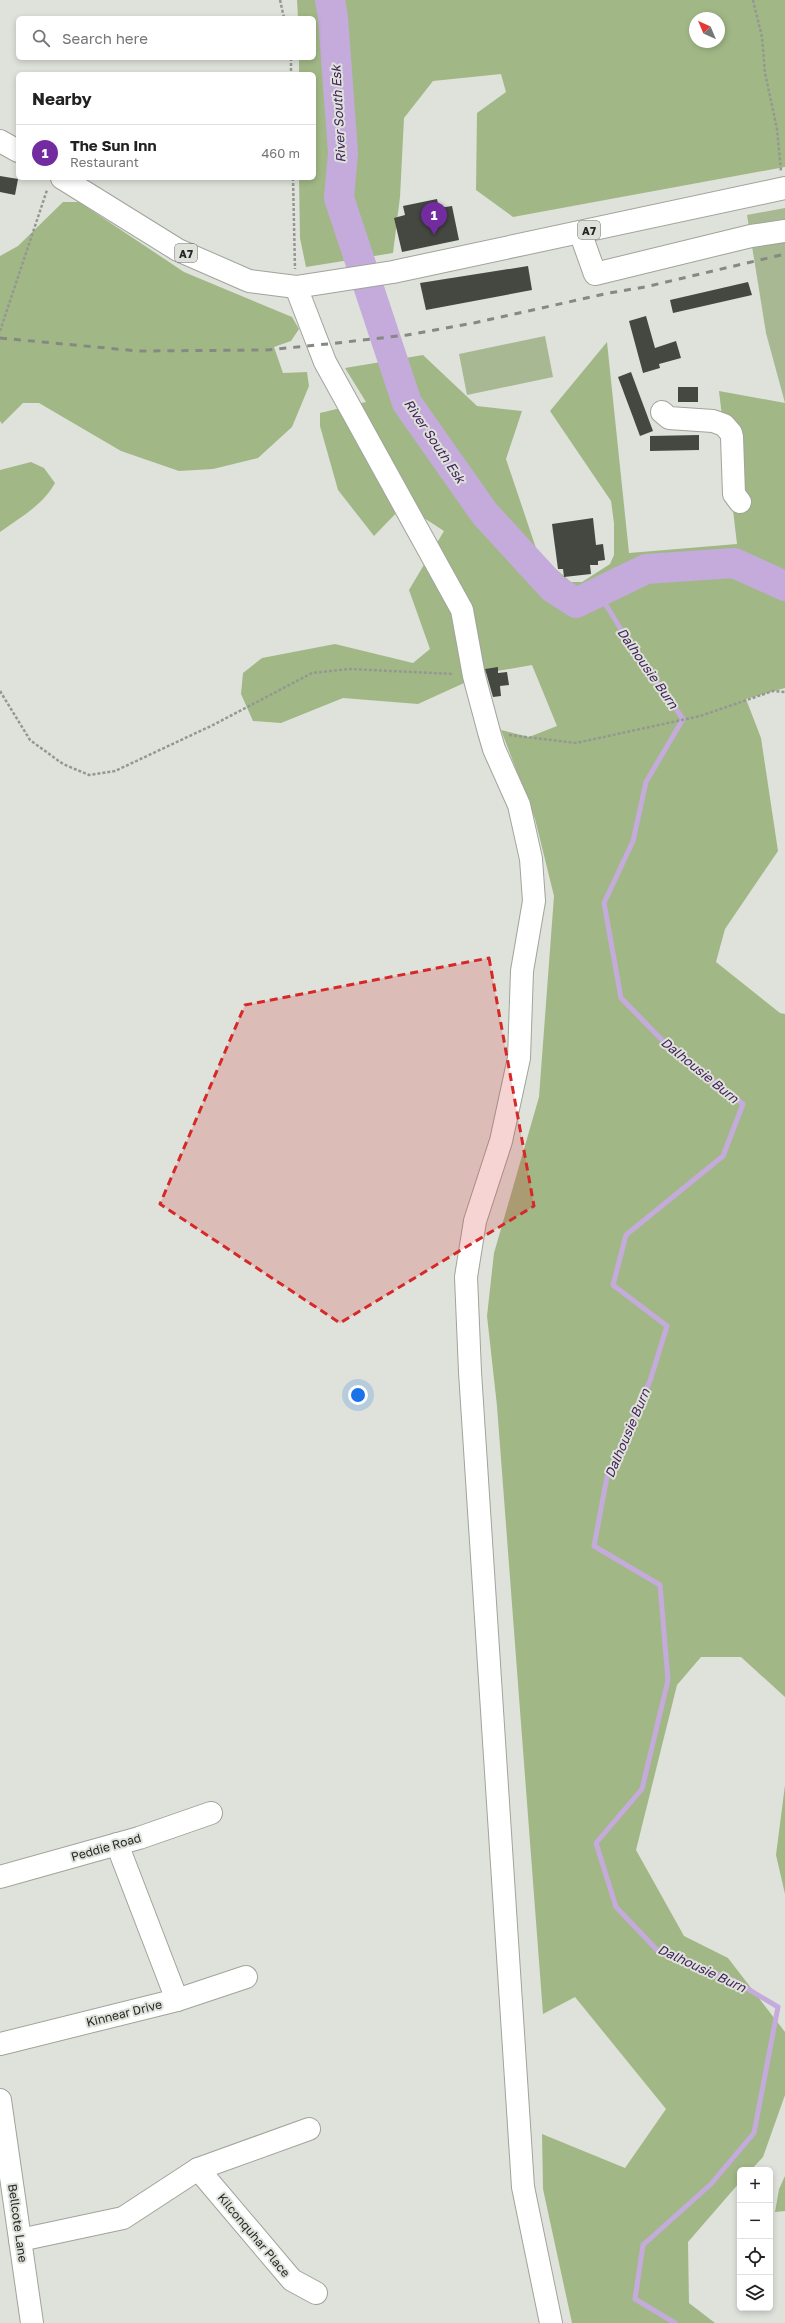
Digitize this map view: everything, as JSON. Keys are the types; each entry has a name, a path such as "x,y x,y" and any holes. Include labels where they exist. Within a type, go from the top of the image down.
{"street":[{"path":"0,141 16,150"},
{"name":"A7","path":"55,182 178,250 249,282 296,287 324,284 393,272 783,188"},
{"path":"580,232 595,274 751,236 785,231"},
{"path":"296,287 325,362 462,610 474,676 489,732 494,748 519,805 531,859 534,901 522,972 519,1058 501,1141 475,1221 466,1277 470,1372 523,2187 551,2323"},
{"path":"662,412 669,418 713,420 724,425 731,433 734,494 740,502"},
{"name":"Peddie Road","path":"0,1877 117,1844 211,1813"},
{"path":"117,1844 177,2000"},
{"name":"Kinnear Drive","path":"0,2044 177,2000 246,1977"},
{"name":"Bellcote Lane","path":"0,2100 32,2323"},
{"path":"20,2240 122,2218 198,2168 309,2129"},
{"name":"Kilconquhar Place","path":"198,2168 292,2280 316,2293"}],"path":[{"path":"280,0 284,16"},
{"path":"753,0 762,37 765,73 777,129 783,188"},
{"path":"291,60 291,72"},
{"path":"293,180 296,287"},
{"path":"0,332 55,182"},
{"path":"0,691 30,740 63,764 89,775 115,772 213,725 312,673 349,668 474,676"},
{"path":"489,732 576,742 700,716 773,691 785,692"}],"highlighted area":[{"path":"489,958 534,1206 340,1323 160,1204 245,1005"}],"green space":[{"path":"297,0 785,0 785,167 513,217 476,190 477,113 506,92 501,74 433,81 404,118 400,197 393,253 306,267 300,238 299,180 316,180 316,72 299,72 299,60 316,60 316,16 298,16"},
{"path":"63,202 79,202 184,272 292,317 299,329 291,341 274,347 283,373 307,372 309,386 292,427 258,458 213,469 179,471 121,451 39,403 23,403 2,424 0,421 0,256 18,246"},
{"path":"785,208 785,403 766,333 747,215"},
{"path":"545,336 553,377 467,395 459,354"},
{"path":"607,342 629,553 737,544 719,391 785,403 785,688 746,699 761,738 778,851 725,929 716,962 780,1013 785,1014 785,1697 741,1657 701,1657 677,1685 636,1850 684,1936 728,1958 785,2032 785,2095 763,2157 754,2167 737,2167 737,2185 688,2242 689,2303 715,2323 572,2323 543,2189 542,2134 625,2168 666,2109 575,1997 543,2014 497,1406 487,1316 494,1253 539,1097 554,896 535,819 501,730 529,737 557,726 532,665 486,673 418,704 343,698 281,723 253,721 241,694 243,673 262,658 335,644 413,663 430,649 409,590 444,531 404,505 374,536 338,490 320,426 320,413 366,402 345,368 423,355 477,406 522,411 506,459 538,554 571,582 582,582 610,564 614,555 614,523 611,501 550,411"},
{"path":"31,462 44,468 55,483 38,504 0,532 0,470"},
{"path":"785,1785 785,1894 776,1855"},
{"path":"785,2176 785,2211 775,2212 779,2189"}],"building":[{"path":"0,176 18,180 15,195 0,192"},
{"path":"437,199 439,208 452,206 459,240 402,252 394,218 405,215 403,206"},
{"path":"528,266 532,290 426,310 420,283"},
{"path":"748,282 752,295 673,313 670,300"},
{"path":"646,316 655,348 676,341 681,358 659,364 660,368 643,373 629,321"},
{"path":"631,372 653,431 640,436 618,377"},
{"path":"678,387 698,387 698,402 678,402"},
{"path":"699,435 699,450 650,451 650,436"},
{"path":"593,518 596,545 603,544 605,560 598,561 598,565 590,565 591,574 564,577 563,569 558,569 552,524"},
{"path":"498,667 498,673 507,672 509,685 500,686 501,696 493,697 485,669"}],"waterway":[{"name":"River South Esk","path":"325,0 333,17"},
{"name":"River South Esk","path":"330,0 333,17 343,153 339,198 407,403 485,514 553,588 576,603 646,569 734,563 785,586"},
{"name":"Dalhousie Burn","path":"598,592 630,644 683,719 646,782 633,841 604,903 621,998 668,1046 743,1104 723,1156 626,1235 613,1285 667,1326 650,1381 607,1477 594,1546 660,1585 668,1680 642,1789 596,1843 616,1907 658,1951 733,1980 778,2007 754,2133 711,2184 643,2245 635,2299 675,2323"}],"railway":[{"path":"0,338 138,351 267,350 337,343 407,335 474,323 609,293 645,287 785,254"}],"place":[{"name":"The Sun Inn","path":"434,235"}]}
